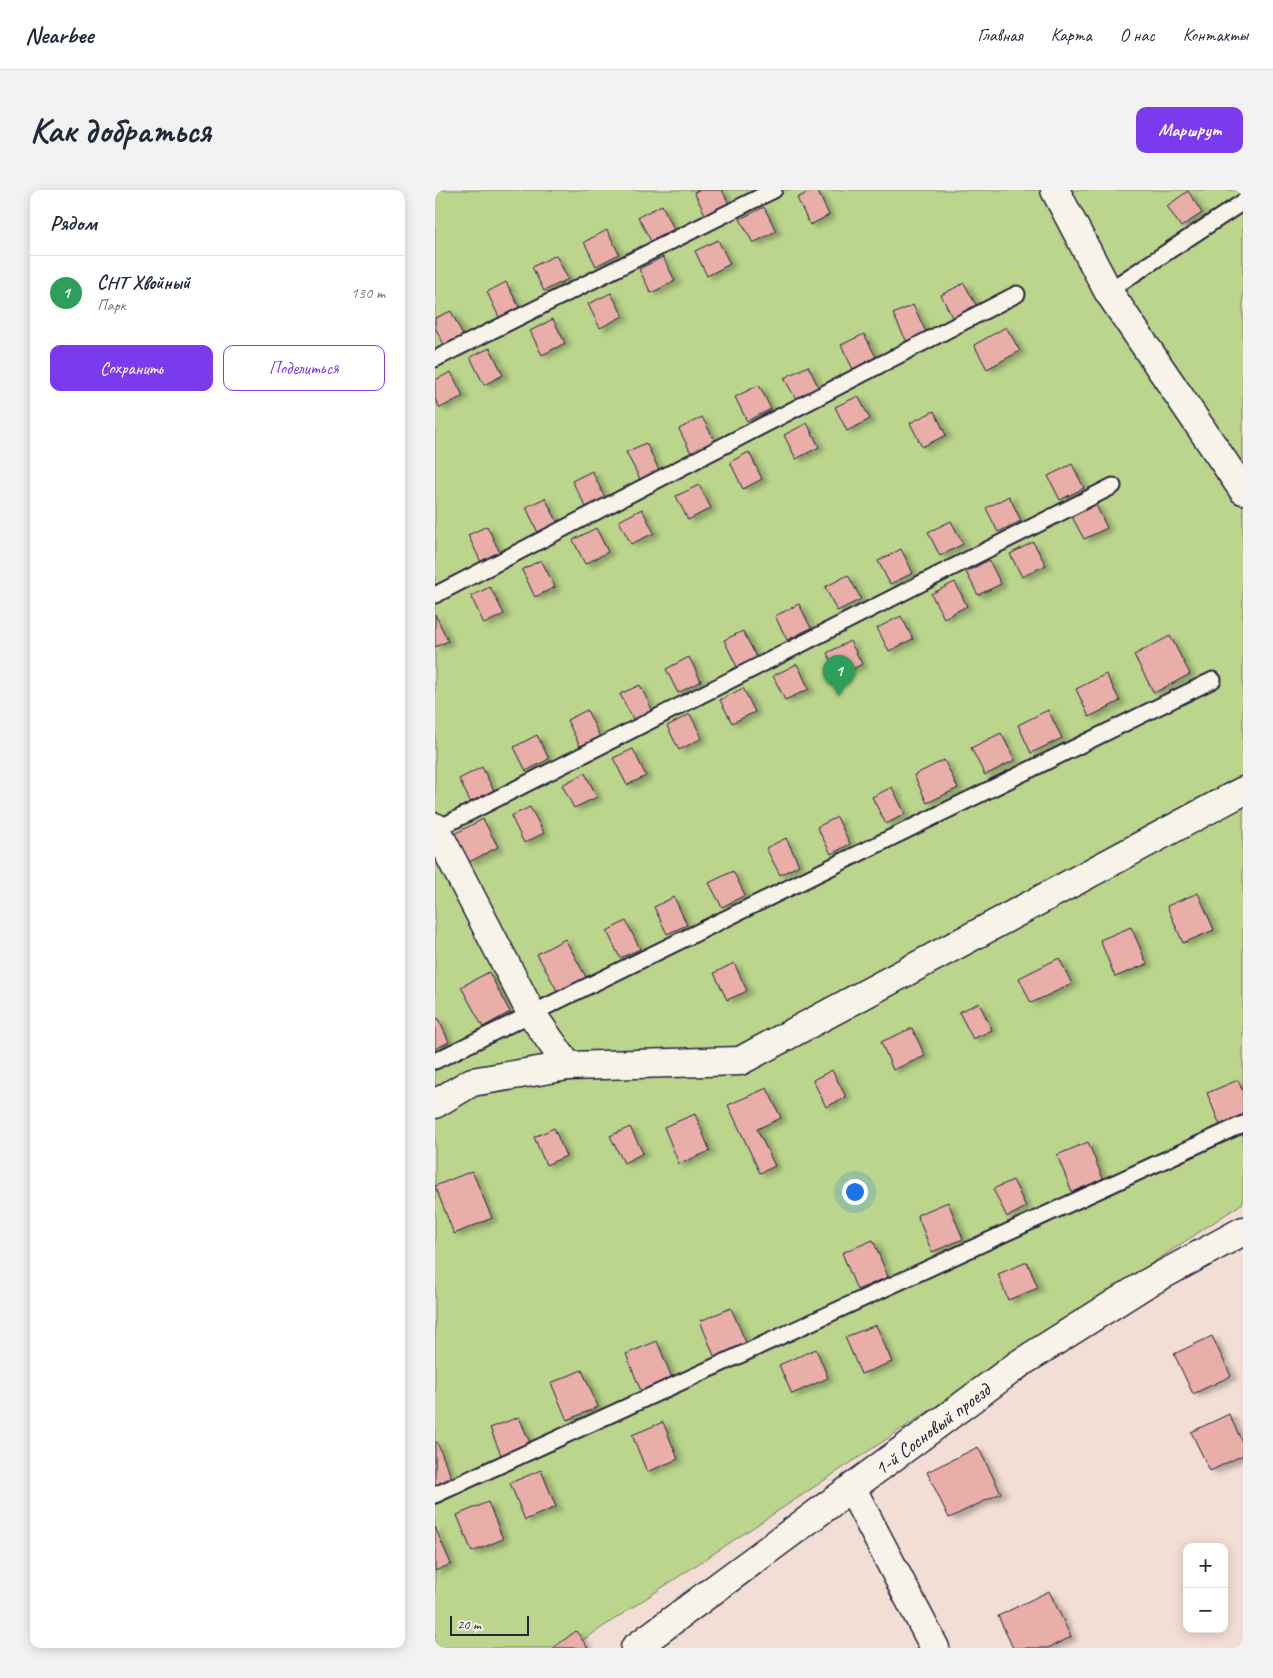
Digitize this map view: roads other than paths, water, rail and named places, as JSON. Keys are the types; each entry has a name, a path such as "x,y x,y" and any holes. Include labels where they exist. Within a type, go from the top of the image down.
{"street":[{"path":"1055,190 1107,291 1238,474"},
{"path":"435,1104 472,1082 568,1066 740,1060 1243,791"},
{"path":"435,828 531,1014 568,1066"},
{"name":"1-й Сосновый проезд","path":"635,1648 1019,1364 1144,1285 1243,1231"},
{"path":"852,1489 935,1648"}],"lane":[{"path":"435,359 774,190"},
{"path":"1107,291 1243,202"},
{"path":"435,595 1017,294"},
{"path":"435,828 1113,486"},
{"path":"435,1061 1213,680"},
{"path":"435,1495 1243,1124"}],"place":[{"name":"СНТ Хвойный","path":"839,696"}]}
